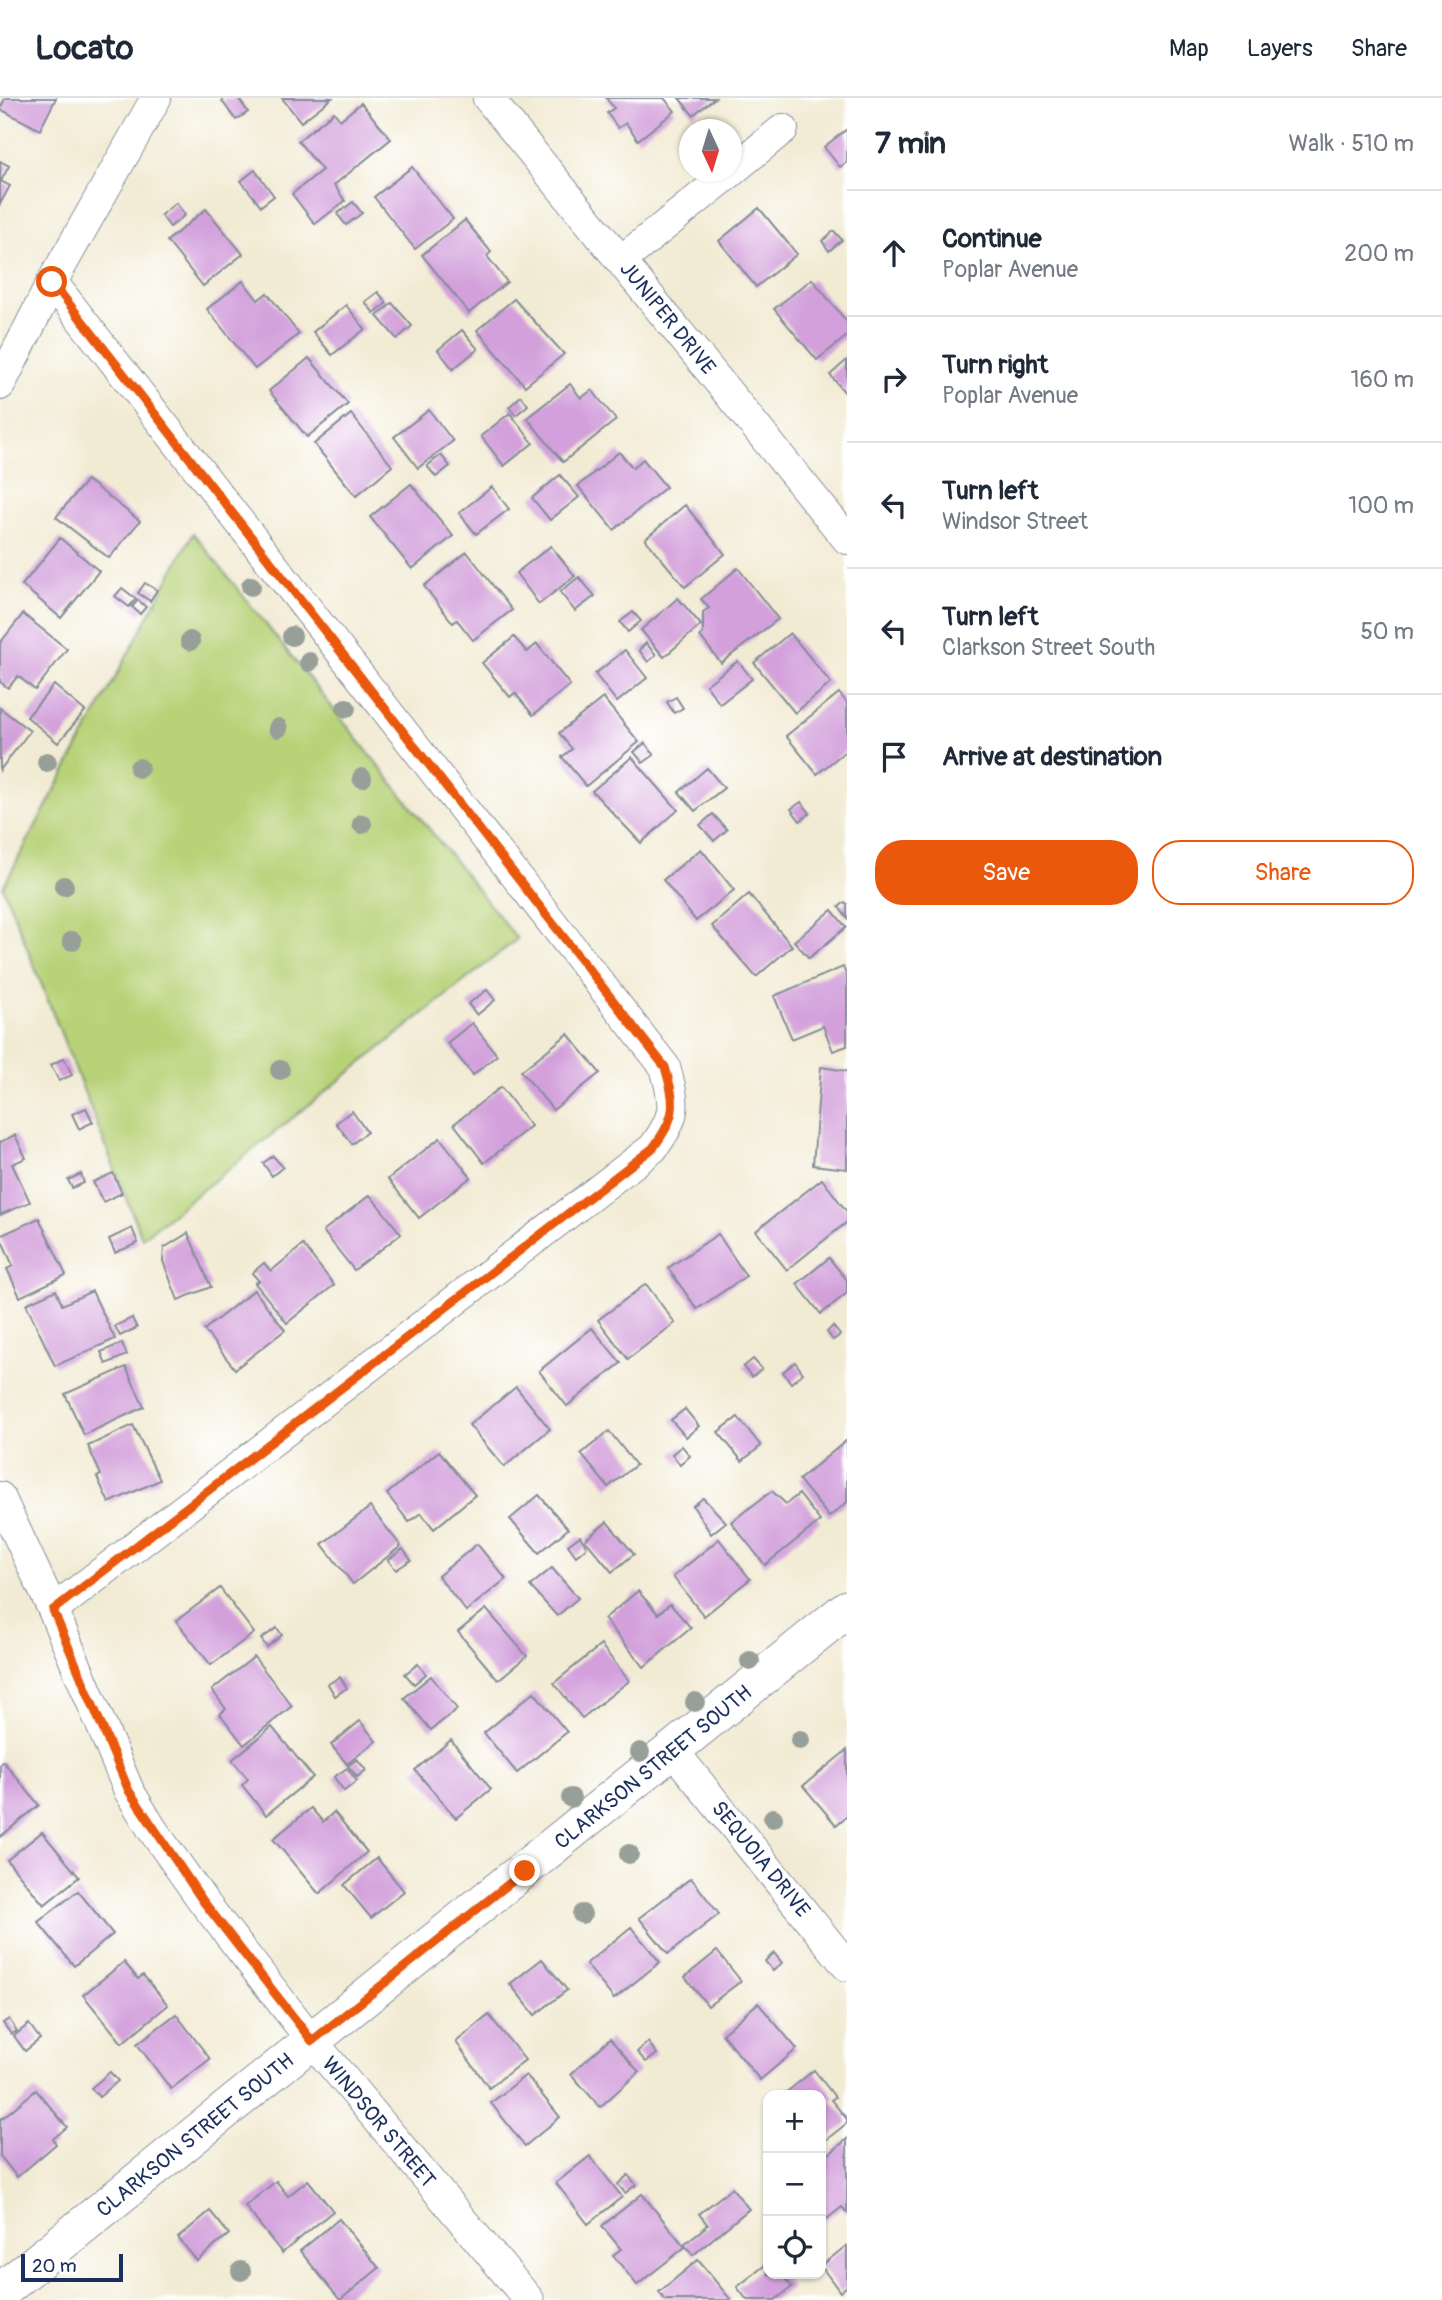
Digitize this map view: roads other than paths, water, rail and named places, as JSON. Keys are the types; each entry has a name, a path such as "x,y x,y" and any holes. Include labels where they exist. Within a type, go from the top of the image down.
{"street":[{"path":"0,385 52,282 156,98"},
{"name":"JUNIPER DRIVE","path":"488,98 847,539"},
{"path":"742,162 783,129"},
{"path":"622,260 718,182"},
{"path":"52,282 665,1067 673,1095 671,1123 653,1148 53,1610"},
{"name":"WINDSOR STREET","path":"0,1497 53,1610 135,1800 203,1901 312,2041 528,2300"},
{"name":"CLARKSON STREET SOUTH","path":"0,2292 674,1752 847,1609"},
{"name":"SEQUOIA DRIVE","path":"674,1752 847,1966"}]}
